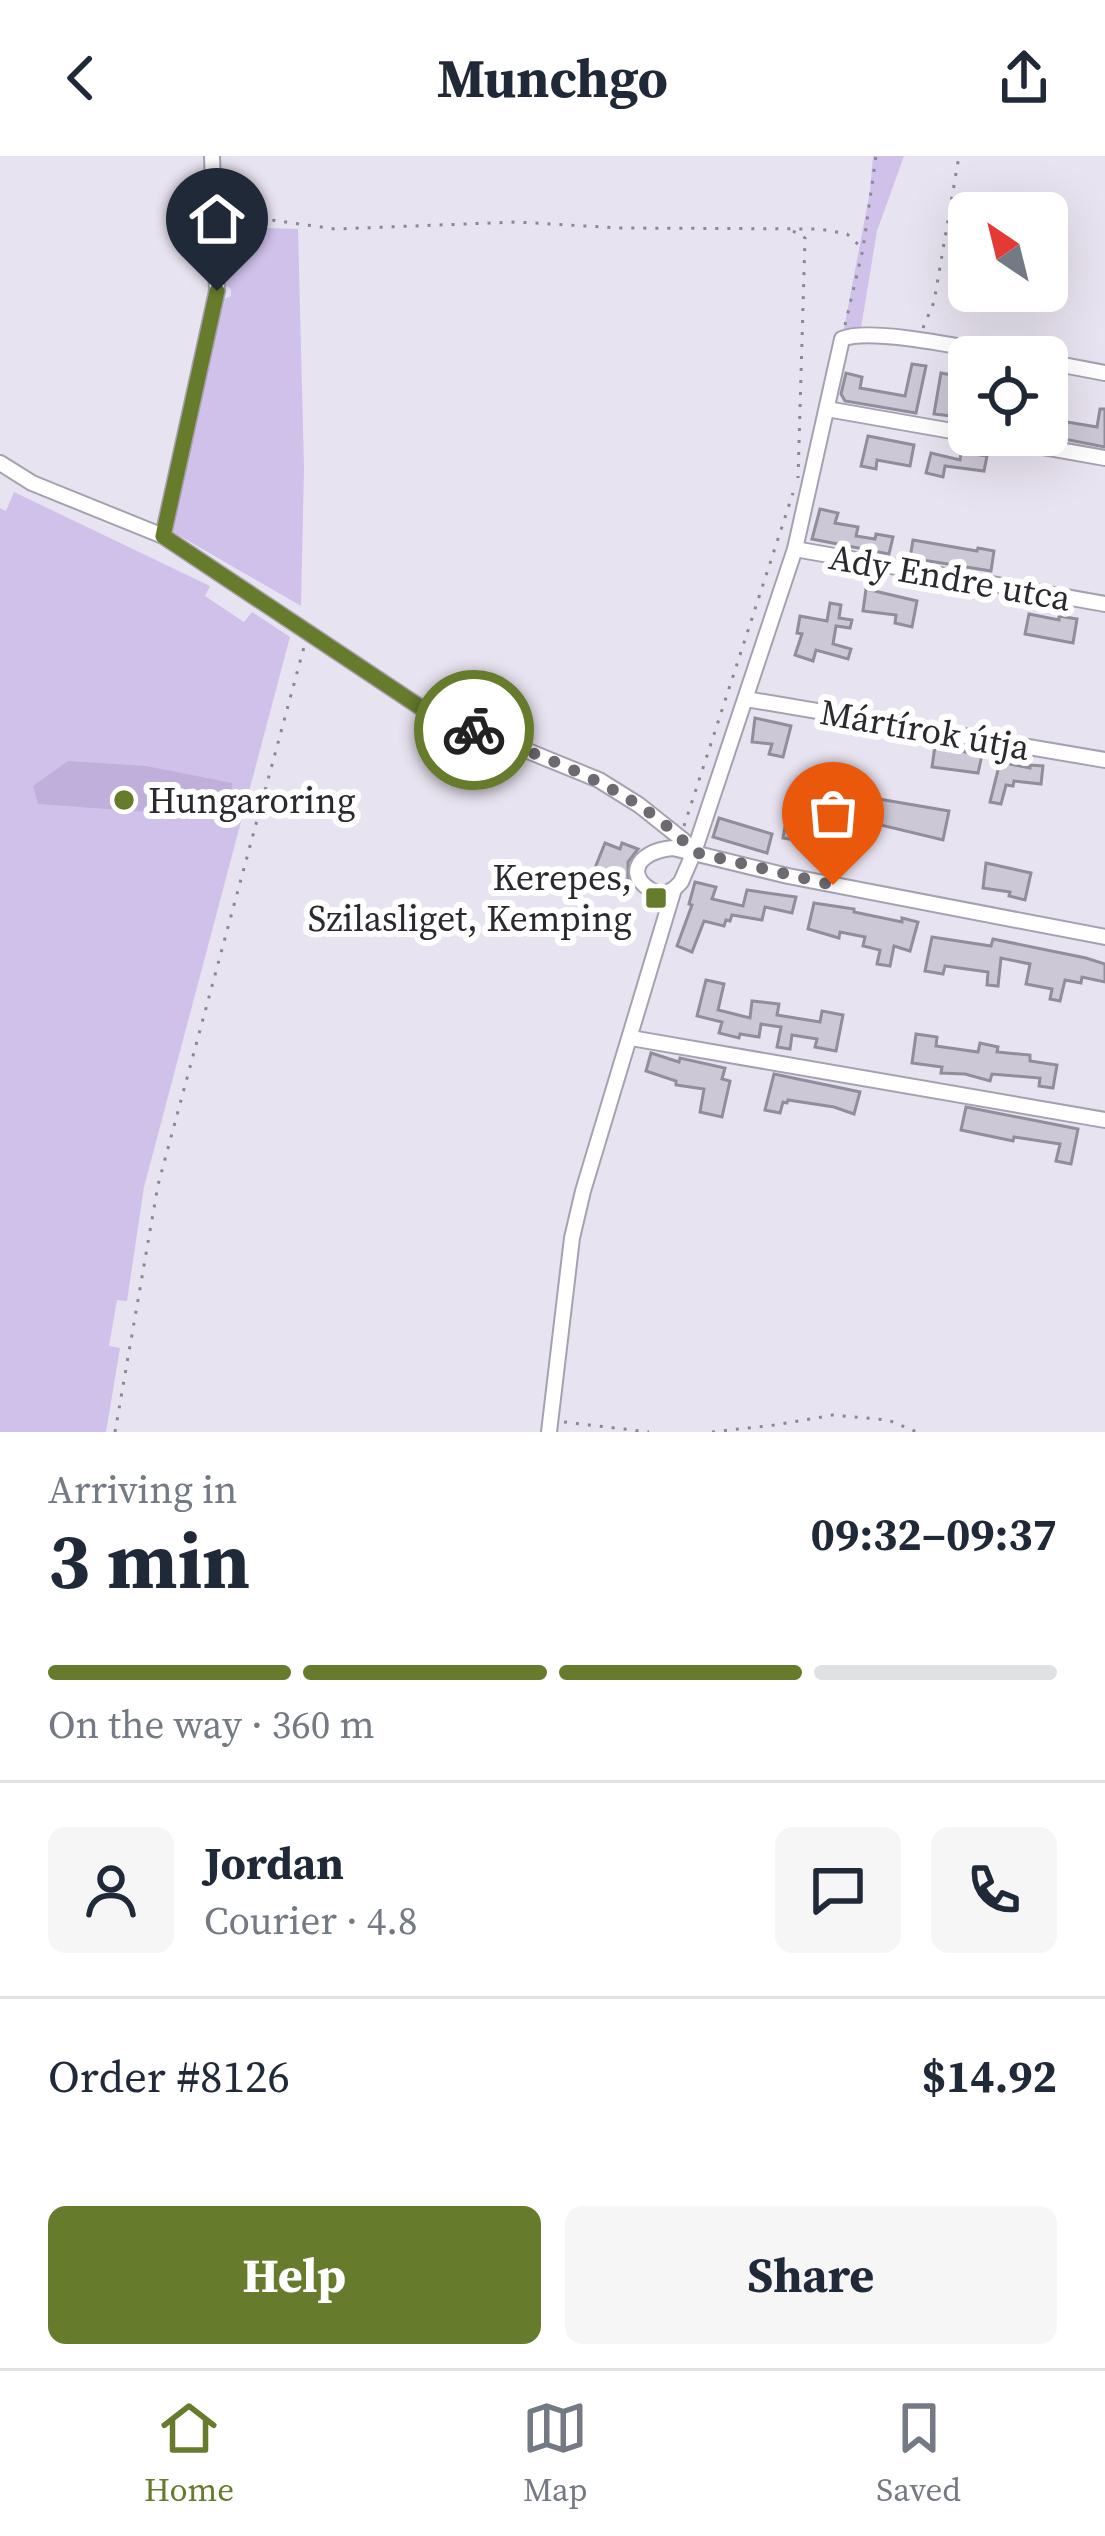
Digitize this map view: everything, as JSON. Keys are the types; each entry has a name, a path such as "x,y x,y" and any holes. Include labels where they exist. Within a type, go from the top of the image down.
{"street":[{"path":"163,536 217,291 212,156"},
{"path":"948,345 860,334 842,339 795,549 694,852 674,889 662,895 649,891 639,880 640,861 656,850 673,848 694,852 788,876 1105,937"},
{"path":"1068,366 1105,373"},
{"path":"826,409 948,430"},
{"path":"1068,451 1105,458"},
{"path":"2,470 163,536 420,707 598,780 658,819 694,852"},
{"name":"Ady Endre utca","path":"795,549 1105,604"},
{"name":"Mártírok útja","path":"746,699 1105,760"},
{"path":"656,850 658,819"},
{"path":"549,1432 572,1238 674,889"},
{"path":"631,1038 1105,1120"}],"path":[{"path":"842,339 863,249 876,156"},
{"path":"906,338 922,328 932,311 958,156"},
{"path":"215,222 243,217 335,229 517,221 619,228 836,231 856,240 863,249"},
{"path":"681,837 797,481 805,238 792,230"},
{"path":"116,1432 158,1185 307,634"},
{"path":"712,1432 833,1414 888,1420 917,1432"},
{"path":"561,1432 562,1422 650,1432"}],"shaded area":[{"path":"873,156 904,156 877,231 860,334 842,339 870,191"},
{"path":"224,227 298,229 304,468 301,606 173,532 223,303 231,296 231,289 223,284"},
{"name":"Hungaroring","path":"14,492 210,586 205,596 244,622 252,612 290,637 144,1187 127,1301 117,1300 109,1346 120,1348 106,1432 0,1432 0,508 6,511"},
{"path":"68,761 146,766 232,783 231,818 38,804 33,786"}],"building":[{"path":"912,364 926,366 916,413 845,401 841,394 846,373 862,377 860,388 905,396"},
{"path":"941,373 948,374 948,416 934,414"},
{"path":"1100,409 1105,409 1105,447 1068,440 1068,422 1097,427"},
{"path":"868,436 914,445 910,466 877,460 876,469 861,466"},
{"path":"931,453 960,460 960,456 987,456 984,471 945,466 943,477 926,473"},
{"path":"820,509 838,513 835,523 858,527 856,536 893,537 889,554 812,539"},
{"path":"913,540 994,551 991,571 910,558"},
{"path":"866,589 917,601 912,627 895,623 896,615 863,611"},
{"path":"830,603 841,605 839,618 852,620 850,628 836,626 833,644 851,649 848,659 816,650 813,661 795,655 802,634 797,633 800,616 827,621"},
{"path":"1029,614 1077,619 1073,643 1025,634"},
{"path":"755,718 791,726 783,757 769,754 772,744 752,742"},
{"path":"935,746 982,755 978,773 932,767"},
{"path":"1000,762 1043,766 1041,784 1014,781 1013,786 1006,785 1001,804 990,802"},
{"path":"826,790 949,811 943,840 877,824 874,840 849,836 851,826 811,820 808,842 783,838 786,821 797,823 800,804 823,808"},
{"path":"719,818 772,834 767,853 713,837"},
{"path":"605,843 638,849 628,862 625,889 611,883 614,876 595,868"},
{"path":"986,863 1031,873 1025,900 983,888"},
{"path":"695,882 716,887 712,899 743,906 747,890 796,897 792,913 765,907 762,920 732,915 724,926 704,921 692,952 677,946"},
{"path":"814,903 918,922 910,951 894,946 890,966 877,964 880,950 863,946 865,937 840,932 839,938 808,929"},
{"path":"932,937 991,946 993,939 1086,958 1105,964 1105,982 1082,977 1081,983 1065,980 1060,1001 1050,999 1052,989 1026,984 1030,964 1001,958 998,986 987,985 988,972 945,966 943,974 925,971"},
{"path":"706,980 724,984 718,1010 750,1018 752,1001 779,1004 777,1015 820,1022 822,1011 843,1015 836,1051 815,1047 817,1039 792,1035 790,1049 777,1047 781,1027 761,1024 759,1037 719,1033 722,1022 697,1016"},
{"path":"916,1034 937,1037 936,1046 978,1052 980,1043 998,1047 997,1052 1030,1055 1030,1061 1057,1065 1053,1088 1039,1086 1040,1078 992,1074 990,1081 912,1063"},
{"path":"651,1053 725,1068 722,1079 730,1081 722,1117 700,1112 704,1089 676,1085 676,1081 646,1071"},
{"path":"774,1074 860,1092 854,1114 788,1100 780,1113 765,1110"},
{"path":"966,1107 1078,1129 1071,1164 1056,1161 1060,1144 1014,1137 1013,1141 961,1130"}],"way so far":[{"path":"474,730 598,780 639,805 694,852 833,885"}],"place":[{"name":"Hungaroring","path":"124,800"},
{"name":"Kerepes, Szilasliget, Kemping","path":"656,898"}],"route":[{"path":"217,291 163,536 420,707 474,730"}]}
